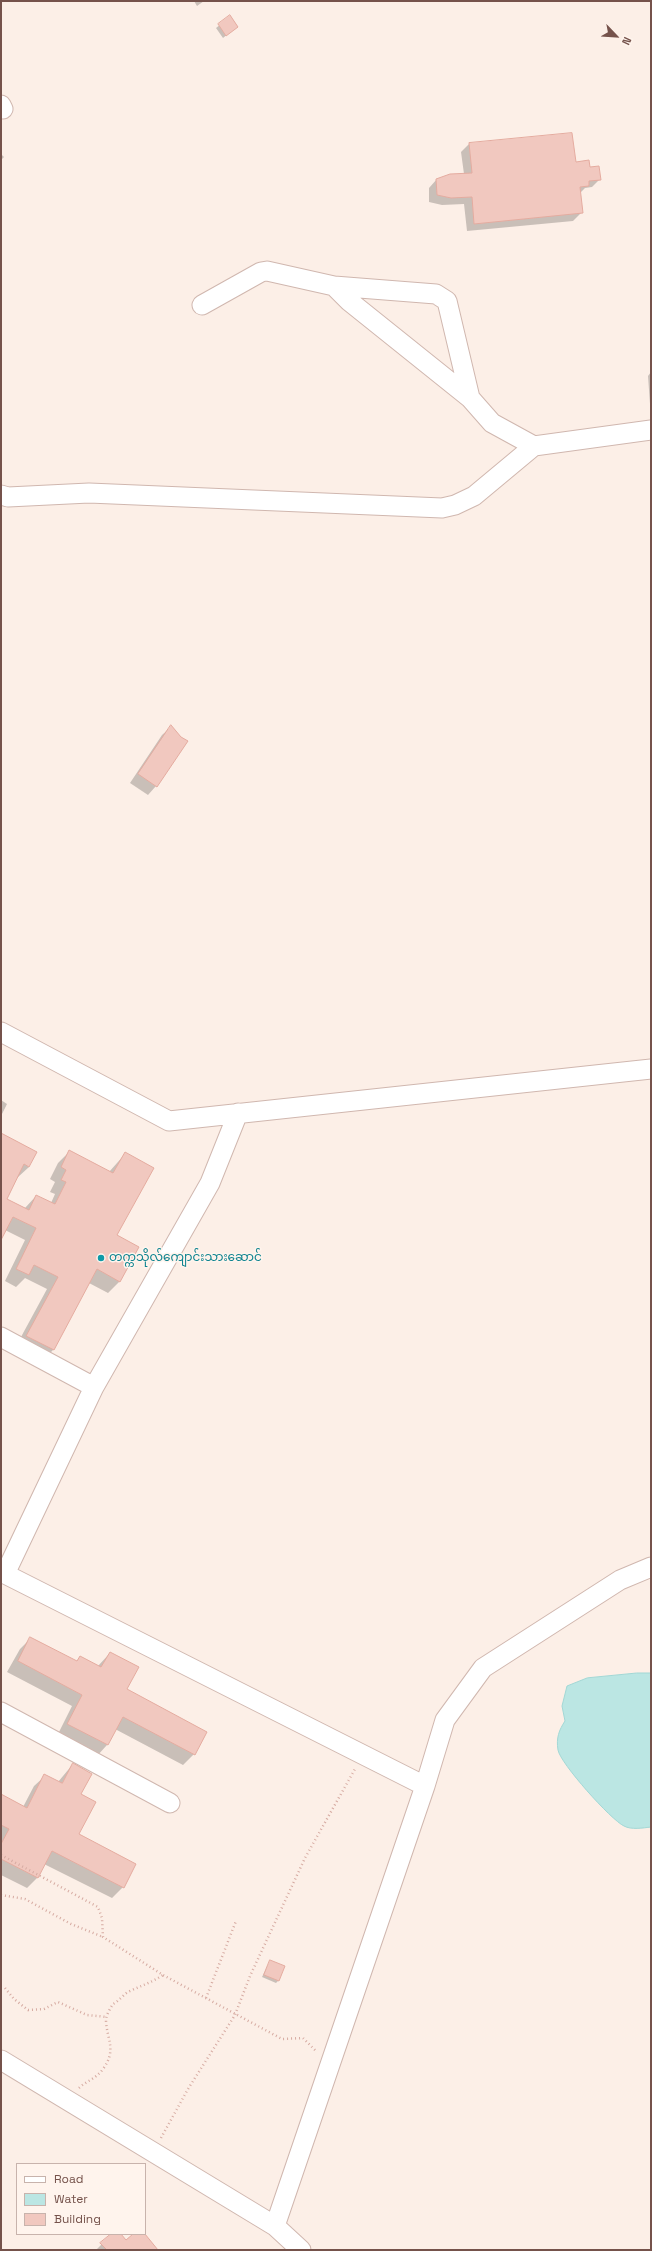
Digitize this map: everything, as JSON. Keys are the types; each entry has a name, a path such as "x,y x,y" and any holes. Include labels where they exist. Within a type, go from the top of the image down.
{"street":[{"path":"202,305 261,272 267,271 334,286 436,294 443,297 447,301 470,398"},
{"path":"334,286 349,301 470,398 492,423 534,446"},
{"path":"1,495 8,497 89,493 442,508 456,506 474,496 534,446 651,430"},
{"path":"1,1032 169,1121 651,1069"},
{"path":"238,1114 210,1184 94,1387 3,1577 425,1786"},
{"path":"1,1337 94,1387"},
{"path":"275,2226 425,1786 445,1720 483,1668 620,1580 651,1567"},
{"path":"1,1712 170,1804"},
{"path":"1,2060 275,2226 301,2250"}],"path":[{"path":"153,2152 188,2089 235,2015 250,1976 305,1858 363,1755"},
{"path":"1,1855 98,1907 102,1918 103,1937"},
{"path":"1,1895 25,1899 71,1924 103,1937 163,1975 282,2040 303,2038 311,2044 320,2056 331,2060"},
{"path":"206,1998 236,1920"},
{"path":"69,2101 80,2086 90,2082 103,2069 109,2058 112,2045 107,2017 113,2004 122,1999 126,1994 148,1985 163,1975"},
{"path":"1,1988 5,1988 14,1999 28,2010 44,2009 58,2002 87,2015 107,2017"}],"water":[{"path":"651,1673 651,1827 641,1828 624,1826 598,1803 567,1767 558,1750 557,1742 565,1721 562,1706 567,1686 587,1678"}],"building":[{"path":"230,15 238,27 226,36 218,24"},
{"path":"572,133 576,162 589,160 590,167 599,166 601,180 589,181 589,186 580,187 583,213 474,224 472,197 451,198 437,195 436,179 450,174 472,173 469,143"},
{"path":"171,725 181,737 188,741 157,787 138,774"},
{"path":"1,1133 37,1152 29,1167 24,1164 7,1199 29,1210 36,1195 55,1204 66,1182 61,1180 66,1170 61,1167 69,1150 113,1173 125,1152 154,1168 117,1235 139,1247 120,1282 97,1269 54,1350 26,1336 58,1277 34,1265 29,1275 16,1269 36,1228 13,1217 1,1240"},
{"path":"30,1637 77,1661 80,1656 101,1667 110,1652 139,1667 127,1689 207,1732 195,1755 123,1717 108,1745 67,1724 82,1695 18,1661"},
{"path":"73,1763 92,1774 81,1794 96,1802 79,1834 136,1864 124,1888 52,1851 38,1878 1,1859 1,1844 9,1829 1,1825 1,1794 27,1808 44,1774 62,1783"},
{"path":"270,1960 285,1966 279,1981 264,1975"},
{"path":"110,2235 122,2235 126,2240 132,2235 146,2235 158,2250 107,2250 100,2243"}],"place":[{"name":"တက္ကသိုလ်ကျောင်းသားဆောင်","path":"101,1258"}]}
